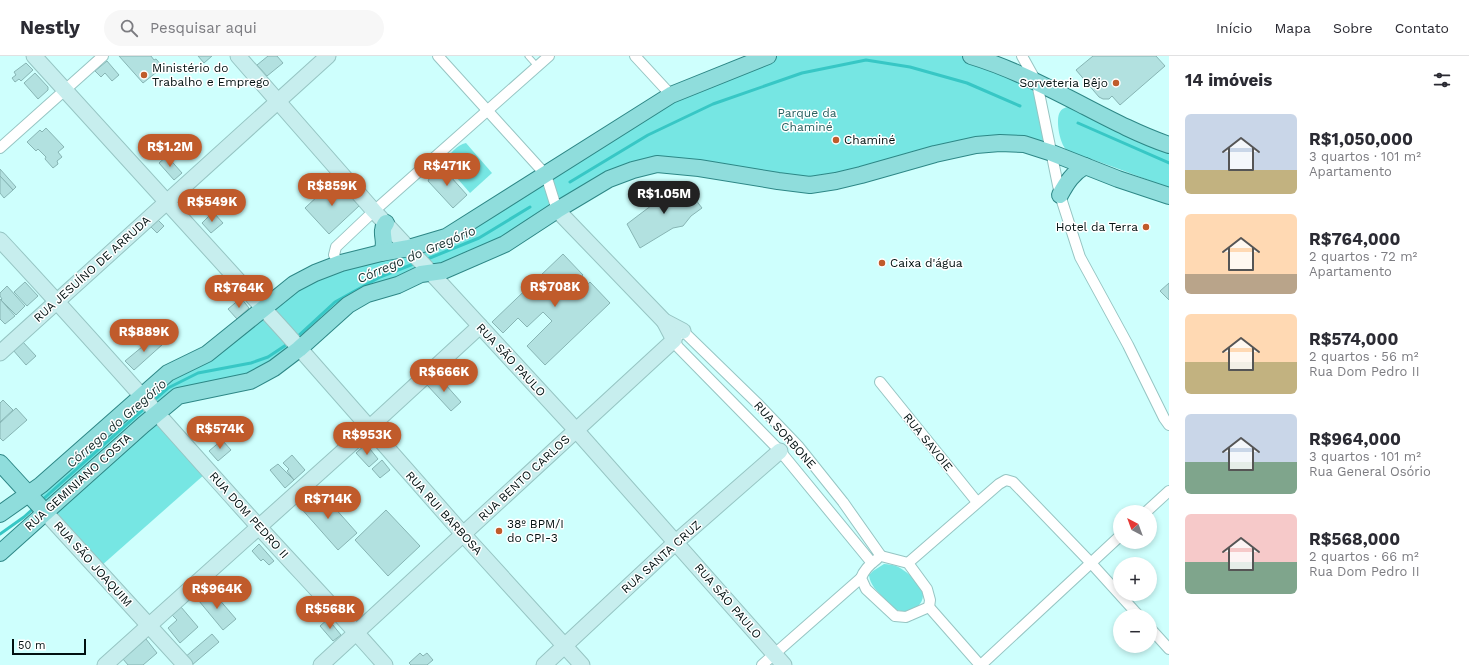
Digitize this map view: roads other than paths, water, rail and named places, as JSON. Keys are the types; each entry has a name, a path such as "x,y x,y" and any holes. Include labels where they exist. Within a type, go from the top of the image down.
{"main road":[{"path":"150,404 168,373 207,354 294,284 315,273 341,263 380,253 412,251 446,237 671,95 768,56"},
{"path":"971,56 997,59 1037,83 1135,132 1169,145"},
{"path":"0,514 37,503 46,480 150,404 178,396 250,380 274,368 348,305 367,294 398,285 421,274 444,271 505,244 557,210 609,179 633,170 657,164 699,168 810,185 848,178 976,144 1024,144 1052,153 1118,179 1169,196"},
{"path":"1060,195 1067,182 1075,172 1085,166"},
{"path":"380,253 383,250 385,240 383,230 386,223"},
{"name":"RUA GEMINIANO COSTA","path":"0,552 37,503 143,425 150,404"},
{"name":"RUA SÃO JOAQUIM","path":"0,463 37,503"}],"street":[{"name":"RUA RUI BARBOSA","path":"34,56 286,333 462,534 582,665"},
{"path":"0,148 103,56"},
{"name":"RUA SÃO PAULO","path":"238,56 374,211 576,430 779,660"},
{"name":"RUA JESUÍNO DE ARRUDA","path":"0,353 328,56"},
{"path":"438,56 546,175"},
{"path":"341,263 337,260 334,251 374,211 549,56"},
{"path":"635,56 671,95"},
{"path":"1022,56 1037,83 1060,195 1080,257 1128,345 1164,418 1169,425"},
{"name":"RUA SORBONE","path":"546,175 557,210 678,336 757,403 799,447 843,502 881,556"},
{"name":"RUA DOM PEDRO II","path":"0,240 57,300 259,527 357,632 385,665"},
{"path":"105,665 369,428 480,326"},
{"name":"RUA SORBONE","path":"678,336 678,347 780,451 872,562"},
{"name":"RUA BENTO CARLOS","path":"321,665 678,336"},
{"name":"RUA SAVOIE","path":"880,382 977,502"},
{"name":"RUA SANTA CRUZ","path":"544,665 676,542 780,451"},
{"path":"908,563 977,502 1006,480 1013,482 1091,563 1133,609"},
{"path":"1154,505 1169,491"},
{"path":"830,513 843,502"},
{"name":"RUA SÃO JOAQUIM","path":"37,503 185,665"},
{"path":"762,665 779,660 860,578 872,562 881,556 908,563 927,589 930,600 929,607 980,665 1113,543"},
{"path":"860,578 866,589 895,616 906,617 929,607"},
{"path":"1157,636 1169,649"}],"lane":[{"path":"528,56 538,66"}],"waterway":[{"name":"Córrego do Gregório","path":"570,182 648,135 713,104 802,73 866,60 910,67 967,83 1020,106"},
{"name":"Córrego do Gregório","path":"1078,123 1169,163"},
{"name":"Córrego do Gregório","path":"425,260 479,238 530,207"},
{"name":"Córrego do Gregório","path":"297,337 335,302 380,277 416,263"},
{"name":"Córrego do Gregório","path":"153,401 168,388 198,373 251,363 268,357 289,343"},
{"name":"Córrego do Gregório","path":"41,501 146,407"},
{"name":"Córrego do Gregório","path":"0,534 34,508"}],"place":[{"name":"Ministério do Trabalho e Emprego","path":"144,75"},
{"name":"Sorveteria Bêjo","path":"1116,83"},
{"name":"Chaminé","path":"836,140"},
{"name":"Hotel da Terra","path":"1146,227"},
{"name":"Caixa d'água","path":"882,263"},
{"name":"38º BPM/I do CPI-3","path":"499,531"}],"park label":[{"name":"Parque da Chaminé","path":"807,120"}]}
